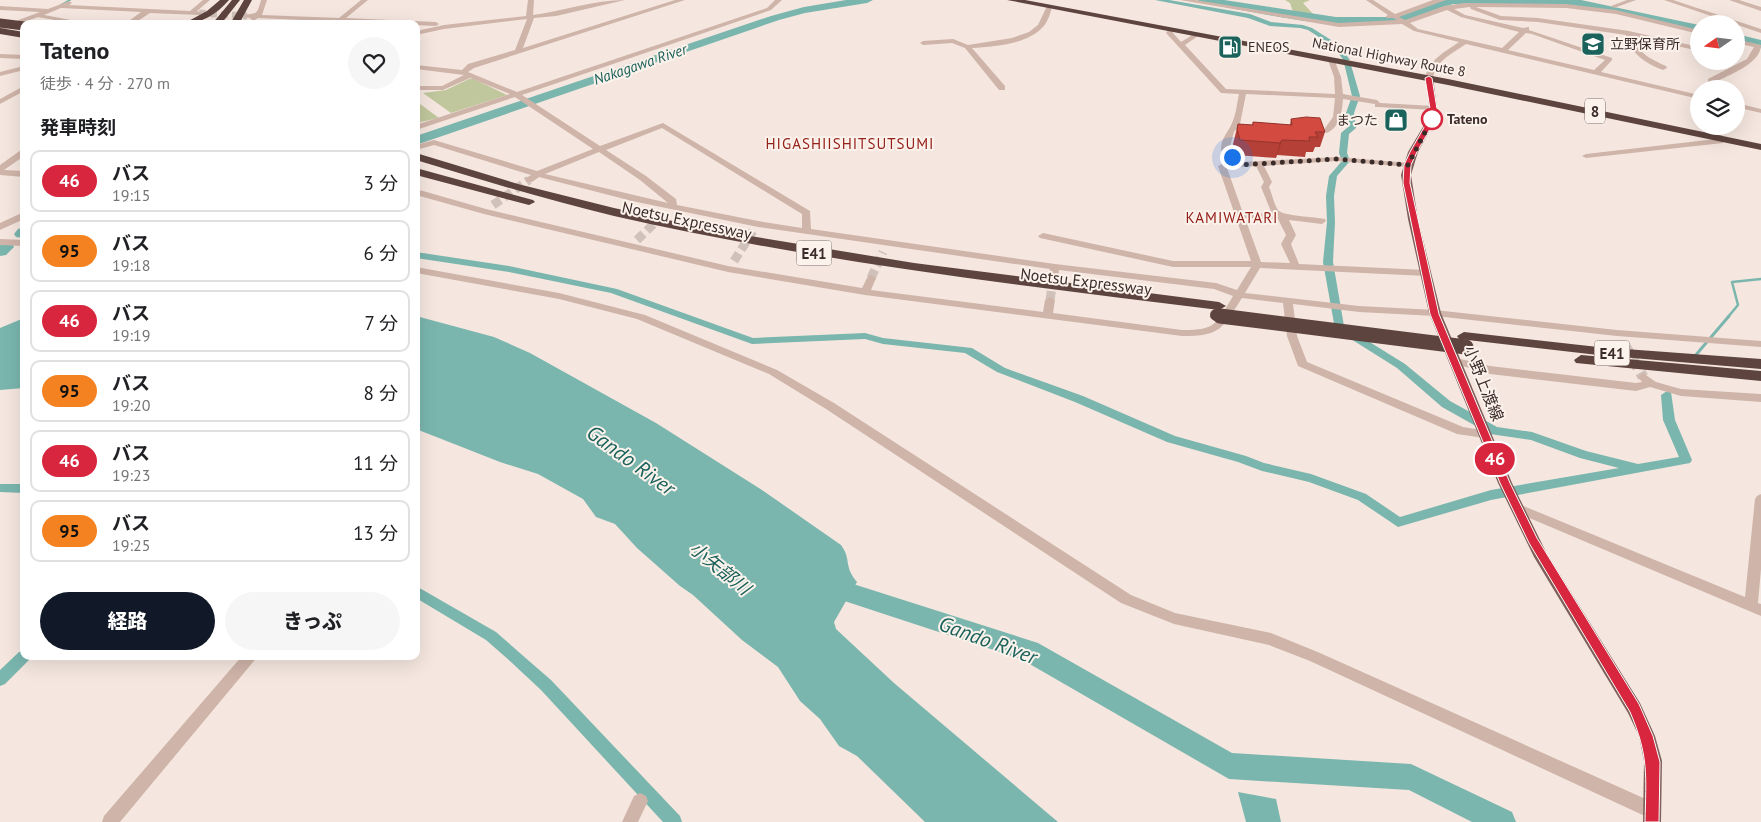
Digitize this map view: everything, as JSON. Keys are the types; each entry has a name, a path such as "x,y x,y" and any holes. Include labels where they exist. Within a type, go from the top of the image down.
{"highway":[{"path":"195,20 210,13 225,0"},
{"path":"219,20 236,0"},
{"path":"227,20 243,0"},
{"path":"236,20 248,0"},
{"name":"National Highway Route 8","path":"1011,0 1429,78 1761,147"},
{"path":"0,27 20,30"},
{"path":"0,27 20,30"},
{"name":"Noetsu Expressway","path":"420,157 550,197 733,239 892,264 1218,310 1669,369 1761,376"},
{"name":"Noetsu Expressway","path":"420,167 543,205 657,233 796,260 970,285 1218,310"},
{"path":"420,172 543,205"},
{"name":"Noetsu Expressway","path":"1465,341 1761,364"}],"main road":[{"name":"小野上渡線","path":"1429,78 1434,115 1408,165 1407,183 1435,314 1484,434 1541,557 1624,692 1647,736 1653,762 1653,817"}],"street":[{"path":"25,20 63,7 75,0"},
{"path":"63,7 195,13 207,0"},
{"path":"251,16 260,12 264,0"},
{"path":"340,20 365,0"},
{"path":"518,52 522,37 529,30 532,18 529,17 531,0"},
{"path":"420,32 444,26 556,14 622,0"},
{"path":"420,88 443,88 467,74 471,66 682,0"},
{"path":"420,127 769,9 779,0"},
{"path":"1183,0 1323,23 1397,20 1440,3 1464,5 1550,3 1590,8 1690,30"},
{"path":"1218,0 1322,18 1397,20 1440,3"},
{"path":"1369,0 1397,20 1416,30 1690,94"},
{"path":"1566,0 1614,6 1690,24"},
{"path":"1614,6 1633,0"},
{"path":"1668,0 1761,31"},
{"path":"1732,0 1761,9"},
{"path":"1440,3 1463,16 1524,30 1610,59 1596,72"},
{"path":"1503,51 1524,30 1538,20 1550,3"},
{"path":"1464,5 1500,18 1538,20 1643,36 1690,47"},
{"path":"967,48 1012,40 1039,28 1049,7"},
{"path":"0,8 50,12"},
{"path":"134,20 148,11"},
{"path":"39,16 64,20"},
{"path":"251,16 280,20"},
{"path":"250,20 251,16"},
{"path":"1642,19 1643,36"},
{"path":"0,27 20,21"},
{"path":"420,24 443,24 444,26"},
{"path":"1171,30 1169,33 1182,44 1224,91 1242,95 1340,96 1377,103 1434,108"},
{"path":"1629,34 1631,45 1637,53 1663,68"},
{"path":"1182,44 1196,35"},
{"path":"1745,39 1760,45"},
{"path":"923,43 953,41 967,48 1002,88"},
{"path":"1429,78 1430,67 1434,62 1464,42"},
{"path":"1745,43 1760,45"},
{"path":"1713,80 1750,63 1760,45"},
{"path":"0,56 20,57"},
{"path":"1326,131 1332,127 1340,96 1332,60"},
{"path":"1745,62 1750,63"},
{"path":"420,68 467,74 516,94 643,178 673,201 668,210"},
{"path":"0,74 20,69"},
{"path":"0,102 20,90"},
{"path":"1239,165 1225,150 1224,146 1230,131 1236,124 1242,95"},
{"path":"1745,107 1761,111"},
{"path":"529,180 538,174 663,125 807,213 806,231"},
{"path":"1586,156 1698,145 1720,141 1719,137"},
{"path":"420,147 434,142 538,174 668,210 755,227 806,231 885,248 1216,286 1240,295 1359,309 1435,314 1617,333 1761,344"},
{"path":"0,171 20,155"},
{"path":"420,194 484,211 865,292 1182,333 1204,333 1220,325 1257,265 1222,166 1336,159 1408,165"},
{"path":"1259,164 1268,182 1265,187 1274,211 1285,221 1291,235 1286,244 1296,267"},
{"path":"0,171 20,174"},
{"path":"484,211 493,204"},
{"path":"1239,215 1322,220"},
{"path":"0,227 20,217"},
{"path":"1043,236 1134,258 1173,264 1257,265 1426,273"},
{"path":"0,242 20,243"},
{"path":"1053,280 1055,267"},
{"path":"420,271 560,296 641,318 773,372 830,406 1126,600 1174,618 1271,639 1315,657 1653,817"},
{"path":"865,292 872,278"},
{"path":"1048,316 1050,300"},
{"path":"1288,301 1292,336 1302,364 1461,431 1484,434"},
{"path":"1617,333 1624,344"},
{"path":"1456,362 1490,370 1636,387 1646,380 1680,392 1761,398"},
{"path":"1511,495 1756,608 1761,499"},
{"path":"110,822 248,660"},
{"path":"630,822 640,801"}],"green space":[{"path":"1285,0 1310,0 1303,3 1314,15 1293,12 1290,3"},
{"path":"469,79 474,79 507,95 451,113 423,93 446,90"},
{"path":"420,104 439,118 420,122"}],"water":[{"name":"小矢部川","path":"420,317 494,337 530,353 656,423 762,490 841,545 850,571 857,582 834,622 836,629 894,683 1058,822 925,822 857,756 839,746 820,719 800,701 778,667 742,640 693,595 680,586 637,548 615,524 596,517 583,499 538,474 500,462 420,431"},
{"path":"20,320 20,388 0,390 0,328"},
{"path":"1238,792 1276,799 1281,822 1246,822"}],"building":[{"path":"1320,118 1325,132 1315,132 1318,137 1309,137 1310,141 1282,140 1280,143 1240,140 1237,129 1238,124 1253,125 1253,122 1292,125 1291,119"}],"waterway":[{"path":"61,5 70,0"},
{"name":"Nakagawa River","path":"420,140 775,18 804,10 867,0"},
{"path":"1158,0 1250,16 1270,24 1301,26 1310,29 1337,46 1346,60"},
{"name":"Nakagawa River","path":"1203,0 1336,21 1389,20 1407,17 1432,6 1453,1 1570,2 1601,6 1690,27"},
{"name":"Nakagawa River","path":"1745,40 1761,44"},
{"path":"1347,65 1356,96 1350,113 1352,128 1345,133 1343,153 1346,161 1333,176 1330,196 1331,222 1328,262 1339,327 1401,366 1446,404 1494,431 1532,436 1584,455 1634,467"},
{"name":"Nakagawa River","path":"0,251 6,247"},
{"path":"420,256 509,269 614,291 752,341 865,336 883,341 968,350 1001,370 1079,399 1171,439 1242,459 1262,467 1311,478 1362,497 1398,522 1491,495 1686,460 1669,420 1667,395"},
{"path":"1728,317 1738,305 1732,282 1761,279"},
{"path":"1695,356 1729,316"},
{"path":"0,488 20,489"},
{"name":"Gando River","path":"825,585 1029,651 1229,766 1411,777 1502,822"},
{"path":"420,593 491,636 516,658 546,685 674,822"},
{"path":"0,680 20,660"}],"tunnel":[{"path":"199,13 247,16"},
{"path":"493,205 529,180"},
{"path":"637,240 665,213"},
{"path":"734,261 753,231"},
{"path":"871,278 883,252"},
{"path":"1050,300 1053,280"},
{"path":"1624,344 1643,377"}],"bus line":[{"name":"46","path":"1429,78 1434,115 1413,152 1406,175 1413,219 1435,314 1505,483 1541,557 1634,708 1647,736 1653,762 1652,822"}],"place":[{"name":"立野保育所","path":"1593,44"},
{"name":"ENEOS","path":"1230,47"},
{"name":"Tateno","path":"1432,119"},
{"name":"まつた","path":"1396,120"}],"district":[{"name":"HIGASHIISHITSUTSUMI","path":"850,143"},
{"name":"KAMIWATARI","path":"1232,217"}],"route":[{"path":"1232,157 1239,165 1336,159 1408,165 1413,152 1434,115 1432,119"}]}
